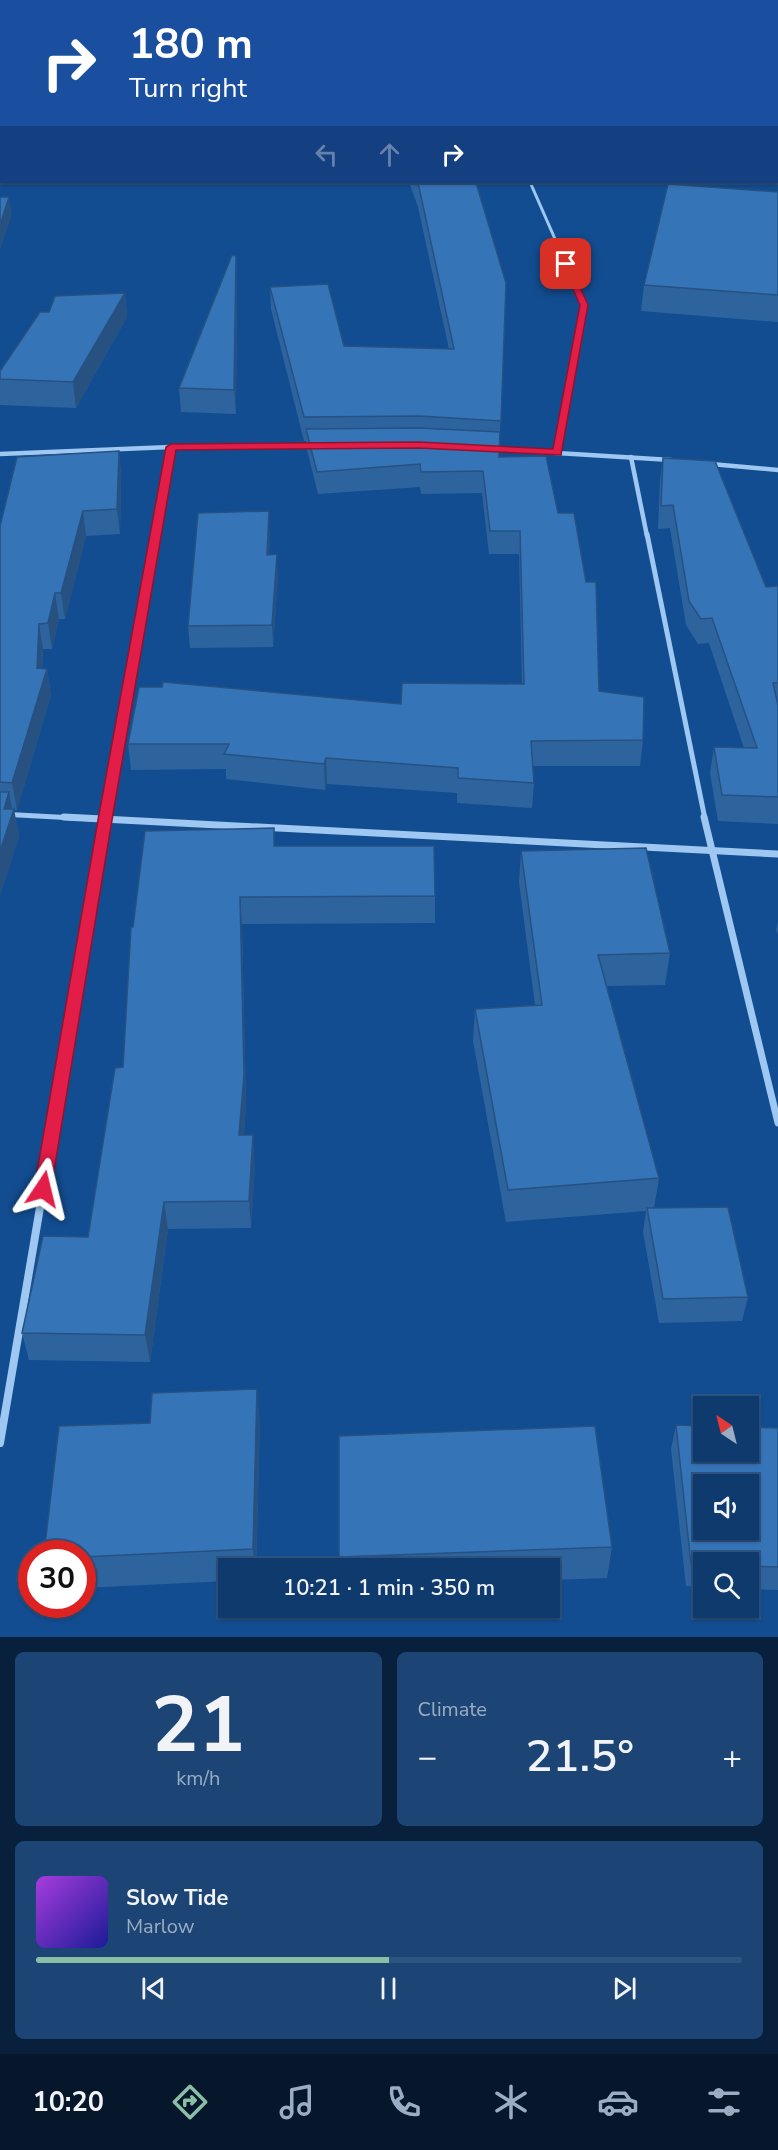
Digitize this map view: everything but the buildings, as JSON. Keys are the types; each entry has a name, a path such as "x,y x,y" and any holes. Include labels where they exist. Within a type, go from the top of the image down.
{"street":[{"path":"530,183 584,305 557,453"},
{"path":"0,454 171,447 325,446"},
{"path":"0,1443 105,820 171,447"},
{"path":"488,449 676,461"},
{"path":"631,457 711,850 778,1123"},
{"path":"699,463 778,470"},
{"path":"0,814 778,854"}],"route":[{"path":"43,1189 171,447 419,445 557,453 584,305 566,264"}]}
